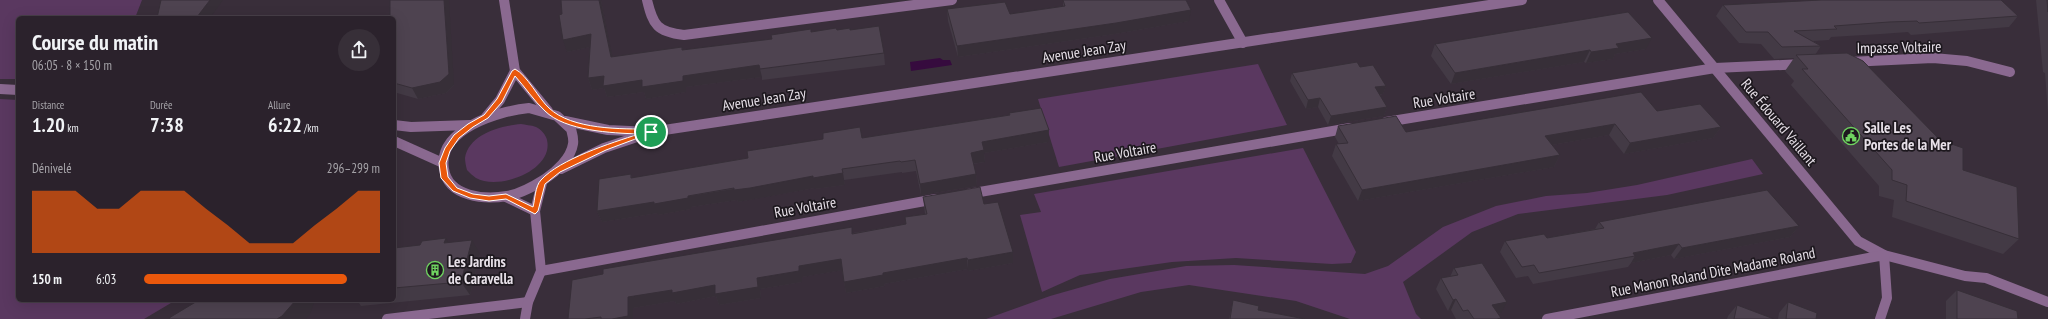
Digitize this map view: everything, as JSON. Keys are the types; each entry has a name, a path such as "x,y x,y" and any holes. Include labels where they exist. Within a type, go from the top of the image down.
{"street":[{"path":"504,0 515,71 548,111 565,121 572,131 573,144 568,157 558,170 542,183 525,191 506,196 489,198 472,197 455,190 445,178 443,163 447,150 456,137 470,125 486,117 507,110 529,108 548,111"},
{"path":"647,0 652,21 666,34 684,35 952,0"},
{"path":"1219,0 1243,43"},
{"name":"Avenue Jean Zay","path":"558,170 604,148 651,132 1522,0"},
{"name":"Rue Édouard Vaillant","path":"1658,0 1858,241 1884,255 1965,276 1986,278 2045,300"},
{"name":"Impasse Voltaire","path":"1840,62 1934,58 1967,61 2010,72"},
{"path":"1715,68 1816,63"},
{"name":"Rue Voltaire","path":"1377,124 1715,68"},
{"path":"486,117 500,100 515,71"},
{"path":"0,89 16,90"},
{"name":"Avenue Jean Zay","path":"565,121 608,130 651,132"},
{"path":"396,125 411,127 470,125"},
{"name":"Rue Voltaire","path":"961,195 1361,126"},
{"path":"396,142 443,163"},
{"path":"525,319 528,302 541,271 535,211 542,183"},
{"path":"506,196 535,211"},
{"name":"Rue Voltaire","path":"541,271 945,198"},
{"path":"1880,319 1887,298 1884,255"},
{"name":"Rue Manon Roland Dite Madame Roland","path":"1547,319 1884,255"},
{"path":"387,319 528,302"}],"shaded area":[{"path":"0,0 142,0 136,16 16,16 16,79 0,79"},
{"path":"940,58 943,60 950,60 952,65 911,71 910,62"},
{"path":"1258,64 1287,125 1059,167 1038,99"},
{"path":"0,99 16,100 16,302 173,302 144,319 0,319"},
{"path":"521,124 538,128 547,140 547,151 542,160 534,169 510,180 498,182 476,178 467,170 465,158 468,150 479,137 496,129"},
{"path":"1303,148 1356,252 1351,263 1332,264 1236,258 1172,262 1080,275 1042,292 1020,215 1041,212 1034,194"},
{"path":"1752,159 1763,174 1667,195 1518,214 1472,232 1403,282 1416,314 1421,319 1350,319 1296,301 1189,285 1141,292 1051,319 986,319 1050,296 1110,279 1186,266 1234,265 1365,274 1388,266 1443,227 1496,206 1546,196 1587,193 1637,185"}],"building":[{"path":"161,0 210,0 198,16 157,16"},
{"path":"390,0 444,0 449,74 440,82 412,88 396,84 396,16 390,16"},
{"path":"561,0 599,0 611,57 682,47 682,50 772,39 771,35 811,29 811,32 836,28 837,30 850,28 850,30 879,26 884,53 760,69 759,65 683,76 683,81 642,87 642,80 603,86 604,76 588,78 591,34 563,40 559,15 562,14"},
{"path":"1063,0 1186,0 1191,10 1116,23 957,46 947,9 1005,2 1010,14 1065,6"},
{"path":"1821,0 2001,0 2018,16 1919,23 1917,21 1889,22 1834,26 1837,29 1794,31 1821,46 1782,47 1768,32 1746,32 1723,5"},
{"path":"1628,12 1652,38 1616,44 1619,48 1591,52 1590,50 1455,73 1435,44"},
{"path":"1847,53 1863,61 1940,140 1963,148 1963,170 2017,187 2019,239 1906,201 1907,185 1892,180 1892,170 1802,69 1808,69 1796,55"},
{"path":"1357,62 1360,67 1373,65 1386,86 1375,87 1387,107 1331,116 1320,98 1308,100 1292,73"},
{"path":"1641,92 1657,111 1700,104 1721,127 1630,143 1615,124 1545,136 1560,155 1362,190 1336,144 1348,143 1338,126 1396,116 1406,132"},
{"path":"1041,108 1049,130 982,142 984,150 971,153 976,174 920,184 915,160 900,161 842,169 843,173 813,178 813,176 750,188 734,190 734,188 654,204 654,202 597,211 599,179 631,174 631,178 748,158 747,151 823,139 823,133 860,127 862,138 1010,115 1009,113"},
{"path":"980,187 984,204 998,202 1013,252 968,260 967,258 883,273 883,275 844,282 841,259 799,266 799,271 757,278 758,287 715,294 715,285 672,293 672,290 628,297 628,316 612,319 601,319 601,317 568,319 572,280 603,274 603,269 852,227 852,234 906,224 905,217 927,214 923,197"},
{"path":"1767,190 1799,226 1682,248 1679,244 1633,253 1635,256 1539,273 1534,265 1522,267 1505,241 1544,234 1547,238 1604,228 1599,222"},
{"path":"446,238 444,243 472,240 461,282 396,288 396,248 420,245 422,241"},
{"path":"1482,263 1507,302 1492,305 1501,318 1474,319 1468,310 1463,311 1456,299 1453,300 1441,278 1458,275 1454,268"},
{"path":"1957,290 2017,311 2018,319 1957,319"},
{"path":"1233,300 1259,306 1258,310 1305,319 1230,319"},
{"path":"196,302 294,302 282,316 277,319 169,318"},
{"path":"1788,302 1817,313 1816,319 1786,319"},
{"path":"1737,305 1774,319 1734,319"}],"place":[{"name":"Salle Les Portes de la Mer","path":"1851,136"},
{"name":"Les Jardins de Caravella","path":"435,270"}],"route":[{"path":"515,71 529,90 548,111 558,115 565,121 608,130 651,132 604,148 558,170 542,183 535,211 506,196 489,198 472,197 455,190 445,178 443,163 447,150 456,137 470,125 486,117 500,100 515,71"}]}
